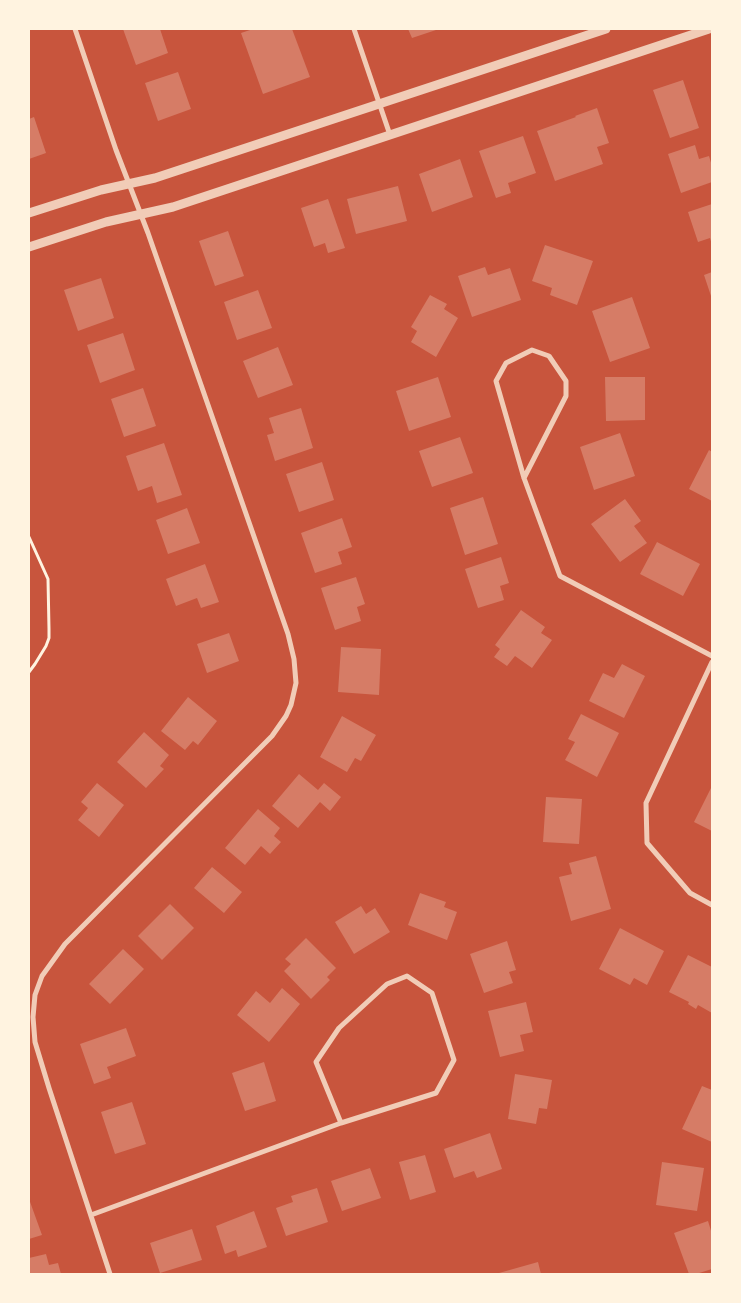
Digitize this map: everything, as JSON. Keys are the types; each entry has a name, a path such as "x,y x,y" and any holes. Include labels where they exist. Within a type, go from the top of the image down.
{"street":[{"path":"75,29 288,634 294,659 296,683 291,705 280,726 272,736 65,944 50,963 39,985 32,1016 35,1042 110,1274"},
{"path":"354,29 390,135"},
{"path":"29,213 100,190 155,178 606,29"},
{"path":"29,247 106,222 181,204 709,29"},
{"path":"524,478 566,396 566,380 549,356 532,350 506,363 496,381 524,478 560,576 712,656"},
{"path":"712,662 646,803 648,843 690,893 712,905"},
{"path":"91,1214 341,1123 436,1093 454,1060 432,993 406,976 387,984 339,1028 316,1062 341,1123"}],"path":[{"path":"29,537 48,579 49,628 46,646 29,672"}],"building":[{"path":"123,29 160,29 168,53 136,65"},
{"path":"253,29 292,29 310,77 263,94 241,33"},
{"path":"408,29 439,29 412,38"},
{"path":"178,72 191,109 158,121 145,83"},
{"path":"683,80 699,128 670,138 653,90"},
{"path":"597,108 609,143 597,147 603,164 555,181 537,131"},
{"path":"34,117 46,153 29,159 29,119"},
{"path":"523,136 536,173 508,183 511,193 496,198 479,151"},
{"path":"695,145 699,159 709,156 712,166 712,182 681,193 668,154"},
{"path":"460,159 473,197 432,212 419,174"},
{"path":"398,186 407,221 356,234 347,199"},
{"path":"328,199 345,248 328,253 325,243 314,247 301,208"},
{"path":"712,204 712,245 710,238 698,242 688,212"},
{"path":"228,231 244,276 215,286 199,241"},
{"path":"545,245 593,261 577,305 550,295 552,288 532,281"},
{"path":"485,267 488,275 510,268 521,300 472,317 458,276"},
{"path":"712,272 712,299 704,275"},
{"path":"101,278 114,318 78,331 64,290"},
{"path":"258,290 272,328 237,340 224,302"},
{"path":"430,295 447,304 444,309 458,318 436,357 411,342 417,331 411,327"},
{"path":"632,297 650,348 610,362 592,311"},
{"path":"123,333 135,370 100,383 87,345"},
{"path":"278,347 293,385 258,398 243,361"},
{"path":"438,377 451,417 409,431 396,391"},
{"path":"605,377 645,377 645,420 606,421"},
{"path":"143,388 156,426 124,437 111,399"},
{"path":"301,408 313,448 275,461 267,435 274,433 269,418"},
{"path":"620,433 635,476 594,490 580,447"},
{"path":"460,437 473,473 432,487 419,451"},
{"path":"164,443 182,495 157,503 152,486 138,491 126,456"},
{"path":"709,450 712,452 712,501 689,489"},
{"path":"322,462 334,500 299,512 286,474"},
{"path":"483,497 498,544 465,555 450,508"},
{"path":"625,499 641,521 634,526 647,543 620,562 591,524"},
{"path":"187,508 200,543 168,554 156,520"},
{"path":"342,518 352,547 338,552 342,564 315,573 301,533"},
{"path":"657,542 700,564 683,596 640,574"},
{"path":"501,557 509,583 500,586 504,600 478,608 465,569"},
{"path":"205,564 219,602 201,608 197,598 176,606 166,579"},
{"path":"356,577 365,604 357,607 361,621 335,630 321,588"},
{"path":"521,610 545,627 541,633 552,640 532,668 515,656 507,666 494,657 500,649 495,645"},
{"path":"229,633 239,661 207,673 197,644"},
{"path":"341,647 381,649 379,695 338,692"},
{"path":"622,664 645,676 624,718 589,701 603,673 614,678"},
{"path":"188,697 217,721 198,745 193,741 185,750 161,731"},
{"path":"581,714 619,733 597,777 565,760 575,742 568,739"},
{"path":"342,716 376,735 361,761 355,758 347,772 320,757"},
{"path":"144,732 169,755 160,766 164,769 146,788 117,762"},
{"path":"299,774 318,790 324,783 341,797 330,811 320,802 298,828 272,806"},
{"path":"97,783 124,805 99,837 78,820 88,808 81,802"},
{"path":"712,786 712,831 694,822"},
{"path":"546,797 582,799 579,844 543,842"},
{"path":"258,809 280,828 274,836 281,842 270,854 261,846 245,865 225,848"},
{"path":"596,856 611,909 571,921 559,877 572,874 569,863"},
{"path":"212,867 242,892 224,913 194,888"},
{"path":"420,893 446,902 444,907 457,912 447,940 408,925"},
{"path":"170,904 194,928 162,960 138,936"},
{"path":"361,906 366,914 375,908 390,932 354,954 335,922"},
{"path":"620,928 664,951 647,985 634,978 630,985 599,969"},
{"path":"306,938 336,968 327,977 330,980 311,999 284,971 291,964 285,959"},
{"path":"507,941 516,970 509,972 513,983 484,993 470,954"},
{"path":"123,949 144,969 110,1004 89,984"},
{"path":"688,955 712,967 712,1013 698,1005 696,1009 688,1004 689,1002 669,992"},
{"path":"282,988 300,1004 269,1042 237,1015 256,991 270,1003"},
{"path":"526,1002 533,1032 520,1035 524,1051 500,1057 488,1011"},
{"path":"126,1028 136,1056 107,1067 111,1078 94,1084 80,1044"},
{"path":"264,1062 276,1101 245,1111 232,1073"},
{"path":"515,1074 552,1080 547,1109 539,1108 536,1124 508,1119"},
{"path":"702,1086 712,1090 712,1142 682,1129"},
{"path":"132,1102 146,1144 115,1154 101,1112"},
{"path":"490,1133 502,1169 477,1178 474,1171 454,1178 444,1149"},
{"path":"425,1155 436,1192 410,1200 399,1162"},
{"path":"662,1162 704,1168 697,1211 656,1205"},
{"path":"370,1168 381,1198 342,1211 331,1181"},
{"path":"317,1188 328,1222 286,1236 276,1208 293,1202 291,1196"},
{"path":"29,1199 42,1235 29,1239"},
{"path":"254,1211 267,1247 238,1257 236,1250 225,1254 216,1226"},
{"path":"708,1221 712,1234 712,1269 689,1274 674,1233"},
{"path":"192,1229 202,1260 160,1273 150,1243"},
{"path":"46,1254 49,1265 58,1263 61,1274 29,1274 29,1258"},
{"path":"538,1262 541,1274 499,1274 499,1273"}]}
